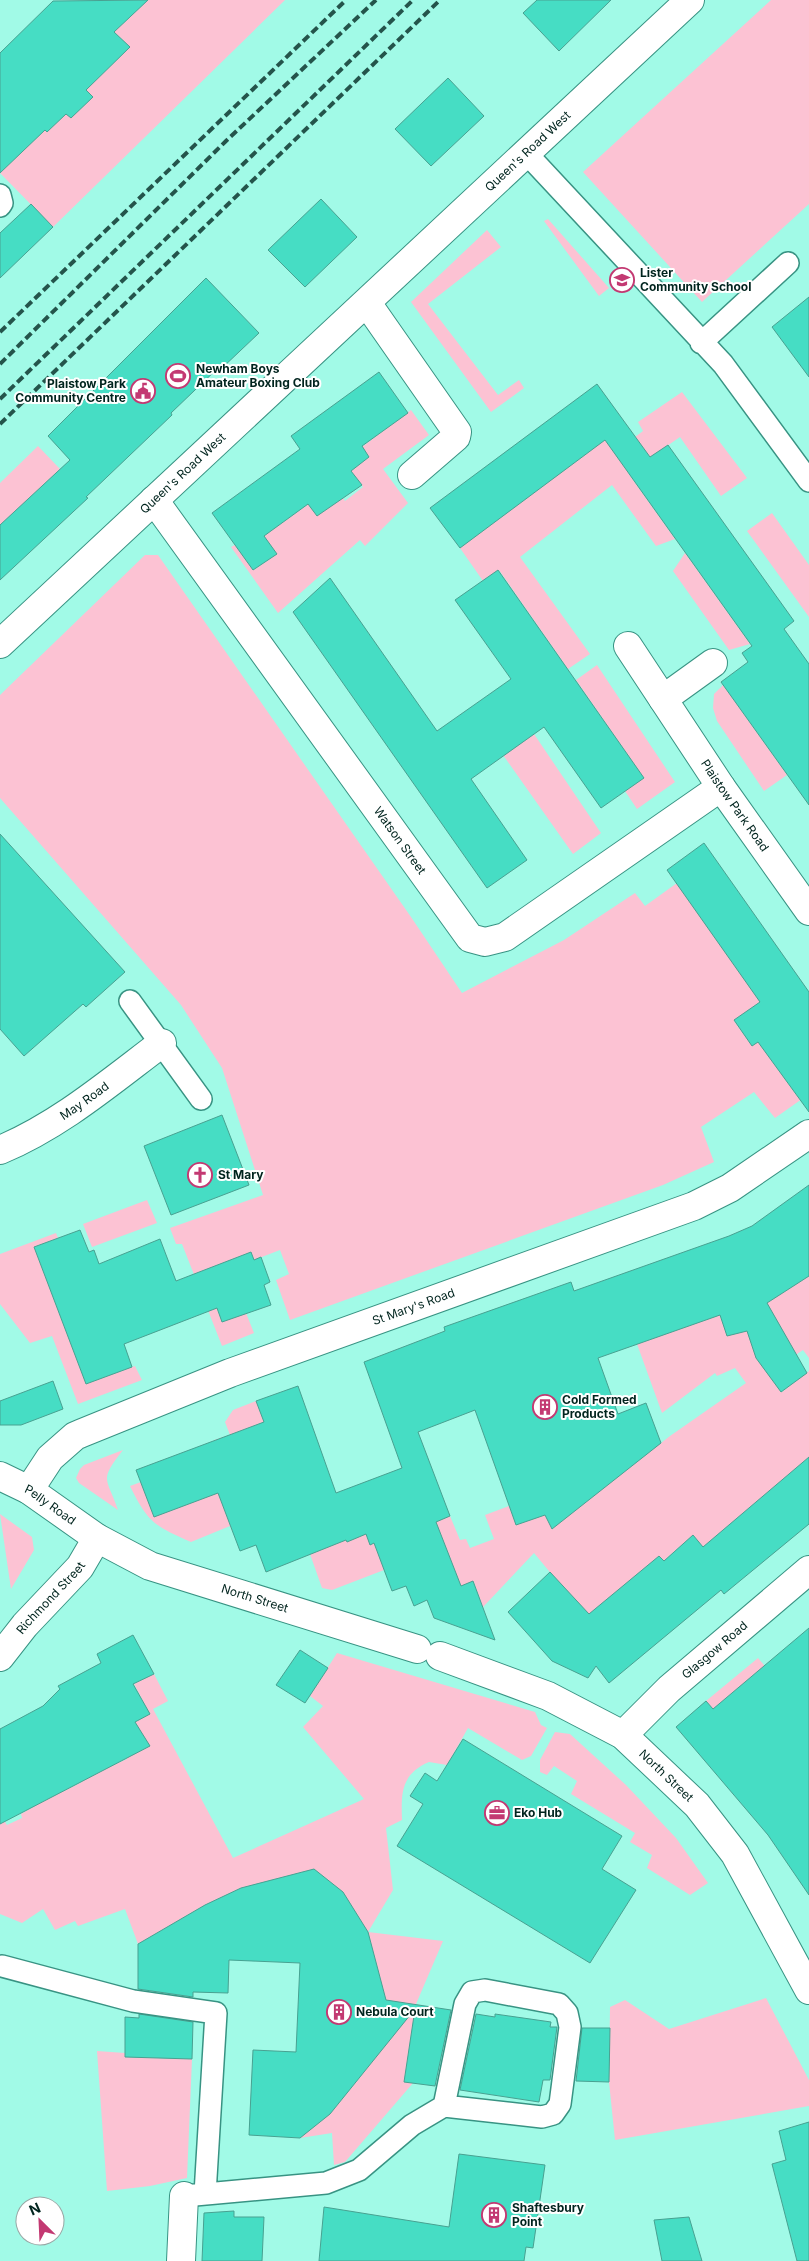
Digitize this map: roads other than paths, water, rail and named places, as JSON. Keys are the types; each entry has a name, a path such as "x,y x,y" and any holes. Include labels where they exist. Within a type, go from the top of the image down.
{"street":[{"name":"Queen's Road West","path":"0,644 528,154 679,4"},
{"path":"367,303 457,432 456,437 412,475"},
{"name":"Watson Street","path":"154,500 470,938 485,942 506,937 720,787"},
{"name":"Plaistow Park Road","path":"628,646 720,787 809,911"},
{"path":"663,699 713,663"},
{"name":"May Road","path":"0,1150 28,1138 62,1116 162,1043"},
{"name":"St Mary's Road","path":"29,1490 50,1458 75,1436 230,1374 694,1206 730,1188 809,1134"},
{"name":"Pelly Road","path":"0,1476 29,1490 97,1538"},
{"name":"North Street","path":"97,1538 150,1566 428,1652 548,1696 623,1734 697,1805 735,1854 805,1971"},
{"name":"Richmond Street","path":"0,1657 25,1625 80,1567 97,1538"},
{"name":"Glasgow Road","path":"623,1734 669,1689 809,1570"},
{"path":"181,2261 194,2195"}],"lane":[{"path":"528,154 701,343 723,364 809,482"},
{"path":"0,195 2,203 0,206"},
{"path":"701,343 788,263"},
{"path":"130,1001 201,1099"},
{"path":"2,1966 133,2001 216,2012 194,2195 326,2183 359,2170 412,2125 444,2106 542,2117 553,2114 560,2104 570,2027 567,2013 559,2004 485,1990 472,1992 465,2004 444,2106"}],"railway":[{"path":"0,332 346,0"},
{"path":"0,364 226,141 376,0"},
{"path":"0,399 413,0"},
{"path":"0,424 440,0"}],"place":[{"name":"Lister Community School","path":"622,280"},
{"name":"Newham Boys Amateur Boxing Club","path":"178,376"},
{"name":"Plaistow Park Community Centre","path":"143,391"},
{"name":"St Mary","path":"200,1175"},
{"name":"Cold Formed Products","path":"545,1407"},
{"name":"Eko Hub","path":"497,1813"},
{"name":"Nebula Court","path":"339,2012"},
{"name":"Shaftesbury Point","path":"494,2215"}]}
